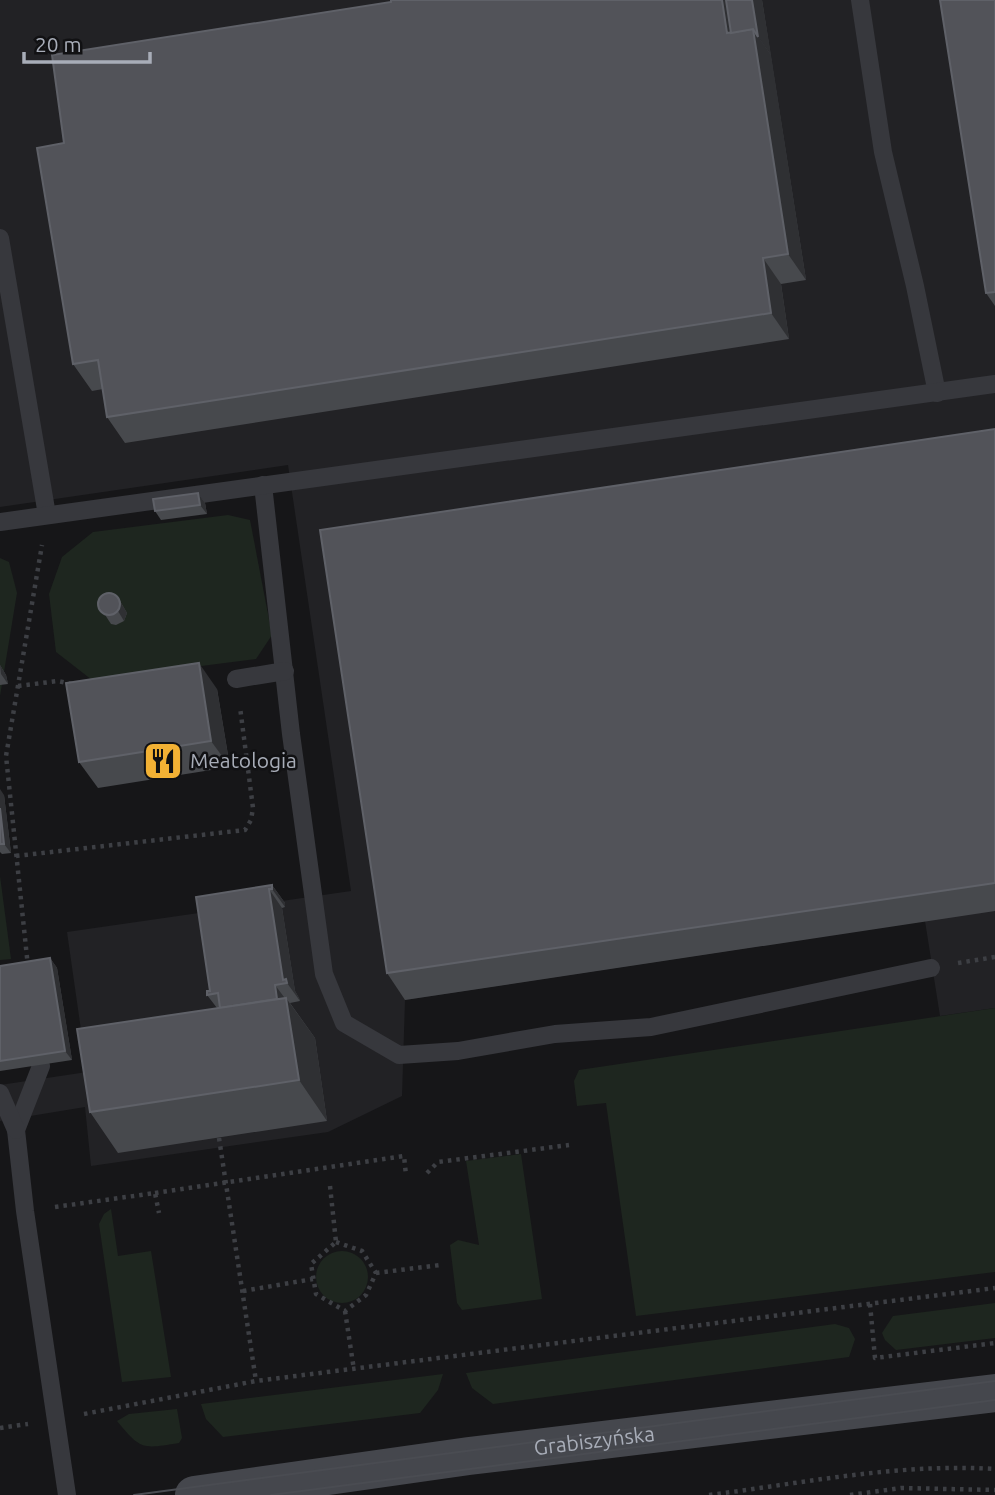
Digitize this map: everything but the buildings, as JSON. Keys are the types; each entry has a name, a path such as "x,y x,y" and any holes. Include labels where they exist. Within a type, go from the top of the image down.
{"main road":[{"name":"Grabiszyńska","path":"194,1495 469,1457 995,1393"}],"lane":[{"path":"860,0 883,152 937,393"},
{"path":"0,238 47,515"},
{"path":"0,522 995,384"},
{"path":"263,485 291,733 324,974 344,1023 399,1055 458,1051 555,1034 651,1027 931,968"},
{"path":"236,678 285,671"},
{"path":"16,1130 41,1066"},
{"path":"0,1095 16,1130 25,1211 68,1495"}],"path":[{"path":"28,971 6,756 47,515"},
{"path":"16,856 246,830 254,808 236,678"},
{"path":"18,686 58,681 79,685"},
{"path":"219,1138 256,1381"},
{"path":"427,1172 438,1162 569,1145"},
{"path":"25,1211 404,1156 406,1175"},
{"path":"330,1186 336,1242"},
{"path":"155,1193 159,1213"},
{"path":"336,1242 362,1251 376,1273"},
{"path":"336,1242 311,1264 316,1294 345,1311"},
{"path":"376,1273 440,1265"},
{"path":"345,1311 366,1295 376,1273"},
{"path":"243,1291 313,1279"},
{"path":"110,1408 256,1381 995,1288"},
{"path":"870,1304 875,1358 995,1343"},
{"path":"345,1311 354,1370"},
{"path":"0,1428 20,1424"},
{"path":"709,1495 894,1470 955,1466 995,1469"},
{"path":"850,1495 901,1488 995,1490"}],"shaded area":[{"path":"0,0 995,0 995,1008 940,1016 925,921 405,1000 402,1096 328,1132 91,1166 85,1107 0,1121 0,1085 87,1072 67,932 351,891 288,465 0,507"},
{"path":"228,515 250,520 272,635 256,659 92,680 56,652 49,594 62,557 93,532"},
{"path":"0,558 9,562 17,593 0,696"},
{"path":"0,876 11,959 0,960"},
{"path":"995,1008 995,1272 636,1316 606,1103 577,1106 574,1081 579,1070"},
{"path":"521,1154 542,1299 462,1310 457,1303 450,1245 458,1240 479,1245 466,1161"},
{"path":"111,1209 118,1256 151,1251 171,1377 122,1382 99,1224 104,1214"},
{"path":"342,1251 352,1253 360,1259 366,1267 366,1287 360,1295 352,1301 342,1303 332,1301 324,1295 318,1287 316,1277 318,1267 324,1259 332,1253"},
{"path":"995,1303 995,1338 896,1350 885,1340 882,1333 893,1316"},
{"path":"835,1324 849,1328 855,1339 849,1357 493,1404 472,1388 466,1373"},
{"path":"443,1374 438,1390 420,1413 223,1437 206,1419 201,1404"},
{"path":"177,1409 182,1438 179,1443 143,1445 132,1438 117,1421 129,1414"}],"tram line":[{"path":"134,1495 995,1381"},
{"path":"271,1495 995,1400"}],"place":[{"name":"Meatologia","path":"163,761"}]}
